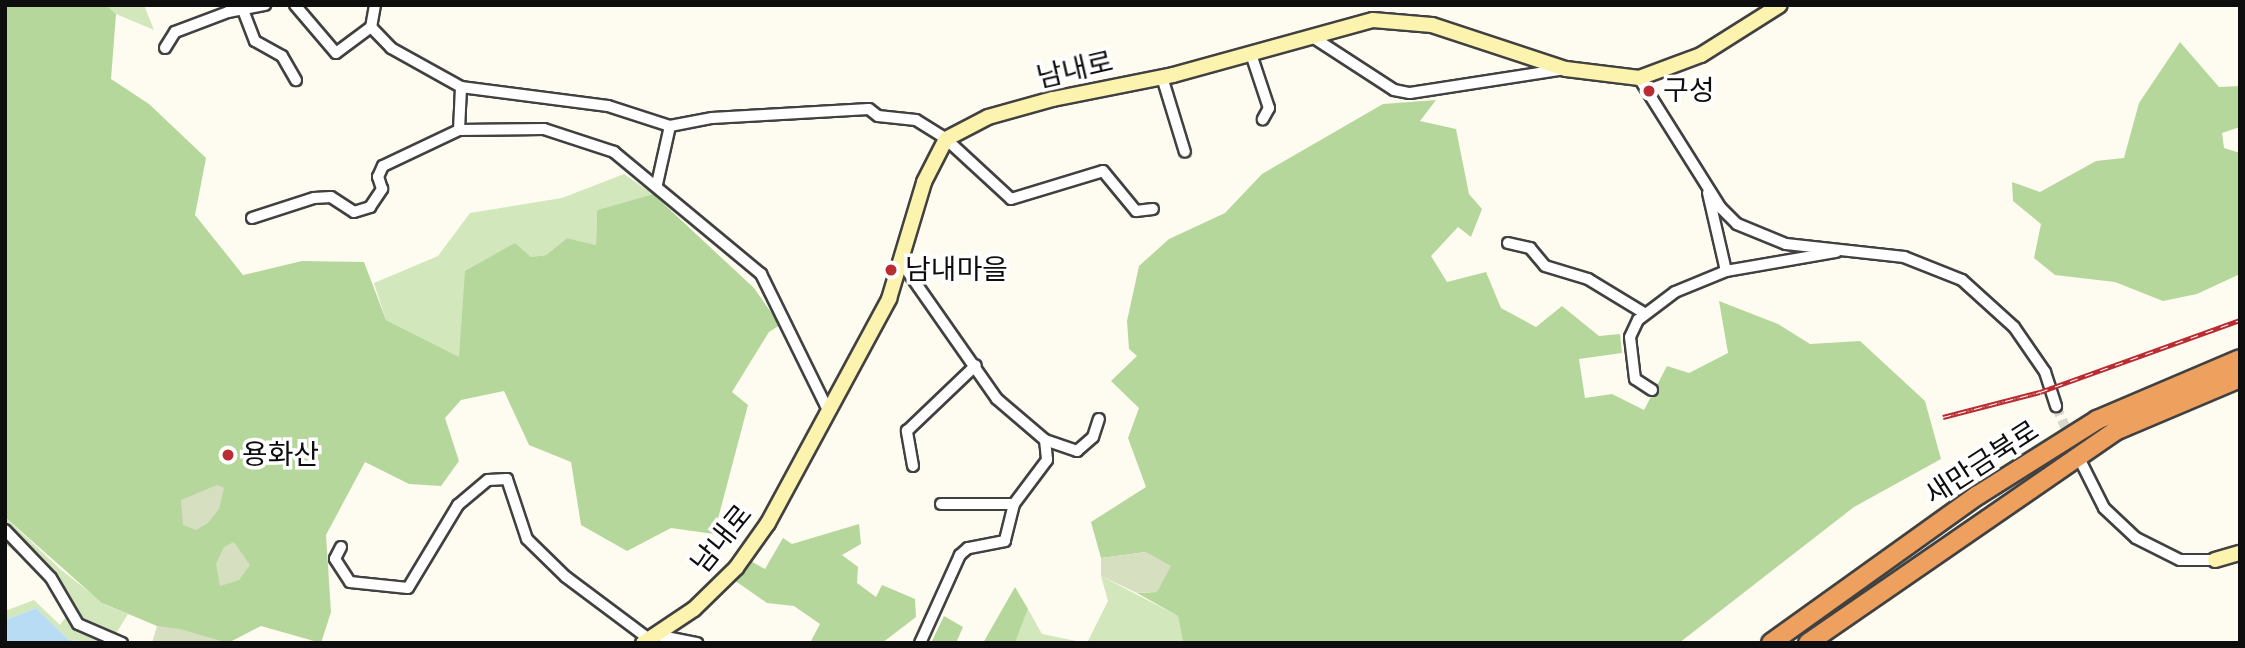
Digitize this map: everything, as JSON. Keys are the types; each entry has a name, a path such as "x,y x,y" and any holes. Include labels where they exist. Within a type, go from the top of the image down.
{"highway":[{"name":"새만금북로","path":"1771,643 1978,495 2097,420 2240,359"},
{"name":"새만금북로","path":"1808,643 2115,431 2240,378"}],"street":[{"path":"165,48 175,32 265,5"},
{"path":"295,5 336,52 371,27 375,5"},
{"name":"남내로","path":"651,639 736,568 768,523 889,299 924,182 946,139 1000,114 1162,77 1373,20 1432,24 1566,69 1639,78 1701,55 1780,5"},
{"path":"243,10 255,41 282,56 296,80"},
{"path":"371,27 391,48 461,87 608,106 670,126 720,117 869,109 878,116 916,120 946,139 1011,199 1103,171 1136,211 1153,209"},
{"path":"1314,38 1394,90 1410,93 1566,69"},
{"path":"1251,54 1269,108 1263,119"},
{"path":"1162,77 1185,152"},
{"path":"1639,78 1705,181 1737,224 1786,244 1904,257 1962,280 2014,327 2045,372 2056,406"},
{"path":"459,130 461,87"},
{"path":"252,218 314,198 331,197 354,212 370,207 382,190 378,177 383,166 459,130 514,125 544,129 614,152 657,184 761,274 828,410"},
{"path":"657,184 670,126"},
{"path":"1705,181 1726,271"},
{"path":"1508,243 1530,248 1545,266 1588,279 1644,313"},
{"path":"1652,390 1635,379 1630,337 1644,313 1675,292 1726,271 1830,256 1842,249"},
{"path":"901,262 976,365 997,399 1045,440 1077,451 1093,438 1099,419"},
{"path":"913,466 907,431 976,365"},
{"path":"920,643 960,555 968,548 1005,541 1014,504 1047,460 1045,440"},
{"path":"2081,462 2104,508 2136,538 2180,560 2215,559 2240,553"},
{"path":"341,547 335,559 350,582 408,588 458,505 488,480 507,479 527,539 566,577 651,639 697,643"},
{"path":"940,504 1014,504"},
{"path":"5,530 51,578 78,624 122,643"}],"green space":[{"path":"5,5 106,5 116,14 111,79 149,104 206,158 195,215 243,275 302,261 364,262 386,320 459,357 465,271 515,243 531,257 546,255 567,238 596,245 597,210 653,194 754,288 780,325 769,332 732,392 748,405 714,534 671,528 627,551 581,525 571,462 529,445 504,391 461,400 445,418 459,461 441,486 409,484 365,462 326,535 331,612 321,643 261,626 228,643 157,626 102,603 5,517"},
{"path":"106,5 144,5 154,30 116,14"},
{"path":"2180,42 2219,87 2240,86 2240,127 2222,133 2224,148 2240,153 2240,274 2197,294 2163,301 2115,282 2055,275 2034,258 2041,224 2013,201 2012,182 2040,192 2096,161 2124,158 2139,103"},
{"path":"1436,100 1420,121 1456,129 1469,194 1482,209 1471,237 1458,227 1431,256 1447,282 1486,272 1501,308 1536,327 1562,306 1599,336 1620,334 1622,353 1579,359 1585,398 1612,394 1644,410 1667,366 1689,373 1728,353 1719,301 1778,324 1810,344 1860,341 1925,401 1941,459 1854,507 1679,643 1183,643 1178,616 1137,593 1157,592 1146,552 1101,558 1091,522 1146,487 1128,438 1139,408 1111,381 1137,356 1129,349 1127,321 1139,266 1169,239 1225,213 1262,174 1383,104"},
{"path":"624,174 653,194 597,210 596,245 567,238 546,255 531,257 460,358 386,320 374,283 438,256 470,213 562,198"},
{"path":"217,485 224,488 219,509 208,523 196,530 183,525 181,500"},
{"path":"5,517 60,569 106,605 128,614 114,637 82,621 41,573 5,544"},
{"path":"859,524 861,544 842,555 858,567 857,583 876,597 882,585 915,599 916,617 882,643 810,643 820,624 794,606 767,603 734,580 749,560 765,569 783,538 792,544"},
{"path":"234,542 250,565 239,580 220,586 216,564 224,547"},
{"path":"1146,552 1171,566 1157,592 1137,593 1101,576 1101,558"},
{"path":"1101,576 1178,616 1183,643 1087,643 1108,601"},
{"path":"1015,587 1028,609 1015,643 983,643"},
{"path":"34,600 60,625 68,614 77,631 108,643 69,640 36,608 5,620 5,611"},
{"path":"1028,609 1042,634 1086,643 1015,643"},
{"path":"944,616 963,627 956,643 931,643"},
{"path":"157,626 180,629 228,643 152,643"}],"water":[{"path":"36,608 69,640 95,643 5,643 5,620"}],"tunnel":[{"path":"2056,406 2079,458"}],"railway":[{"path":"1943,417 2040,392 2240,320"}],"place":[{"name":"구성","path":"1649,91"},
{"name":"남내마을","path":"891,270"},
{"name":"용화산","path":"228,455"}]}
